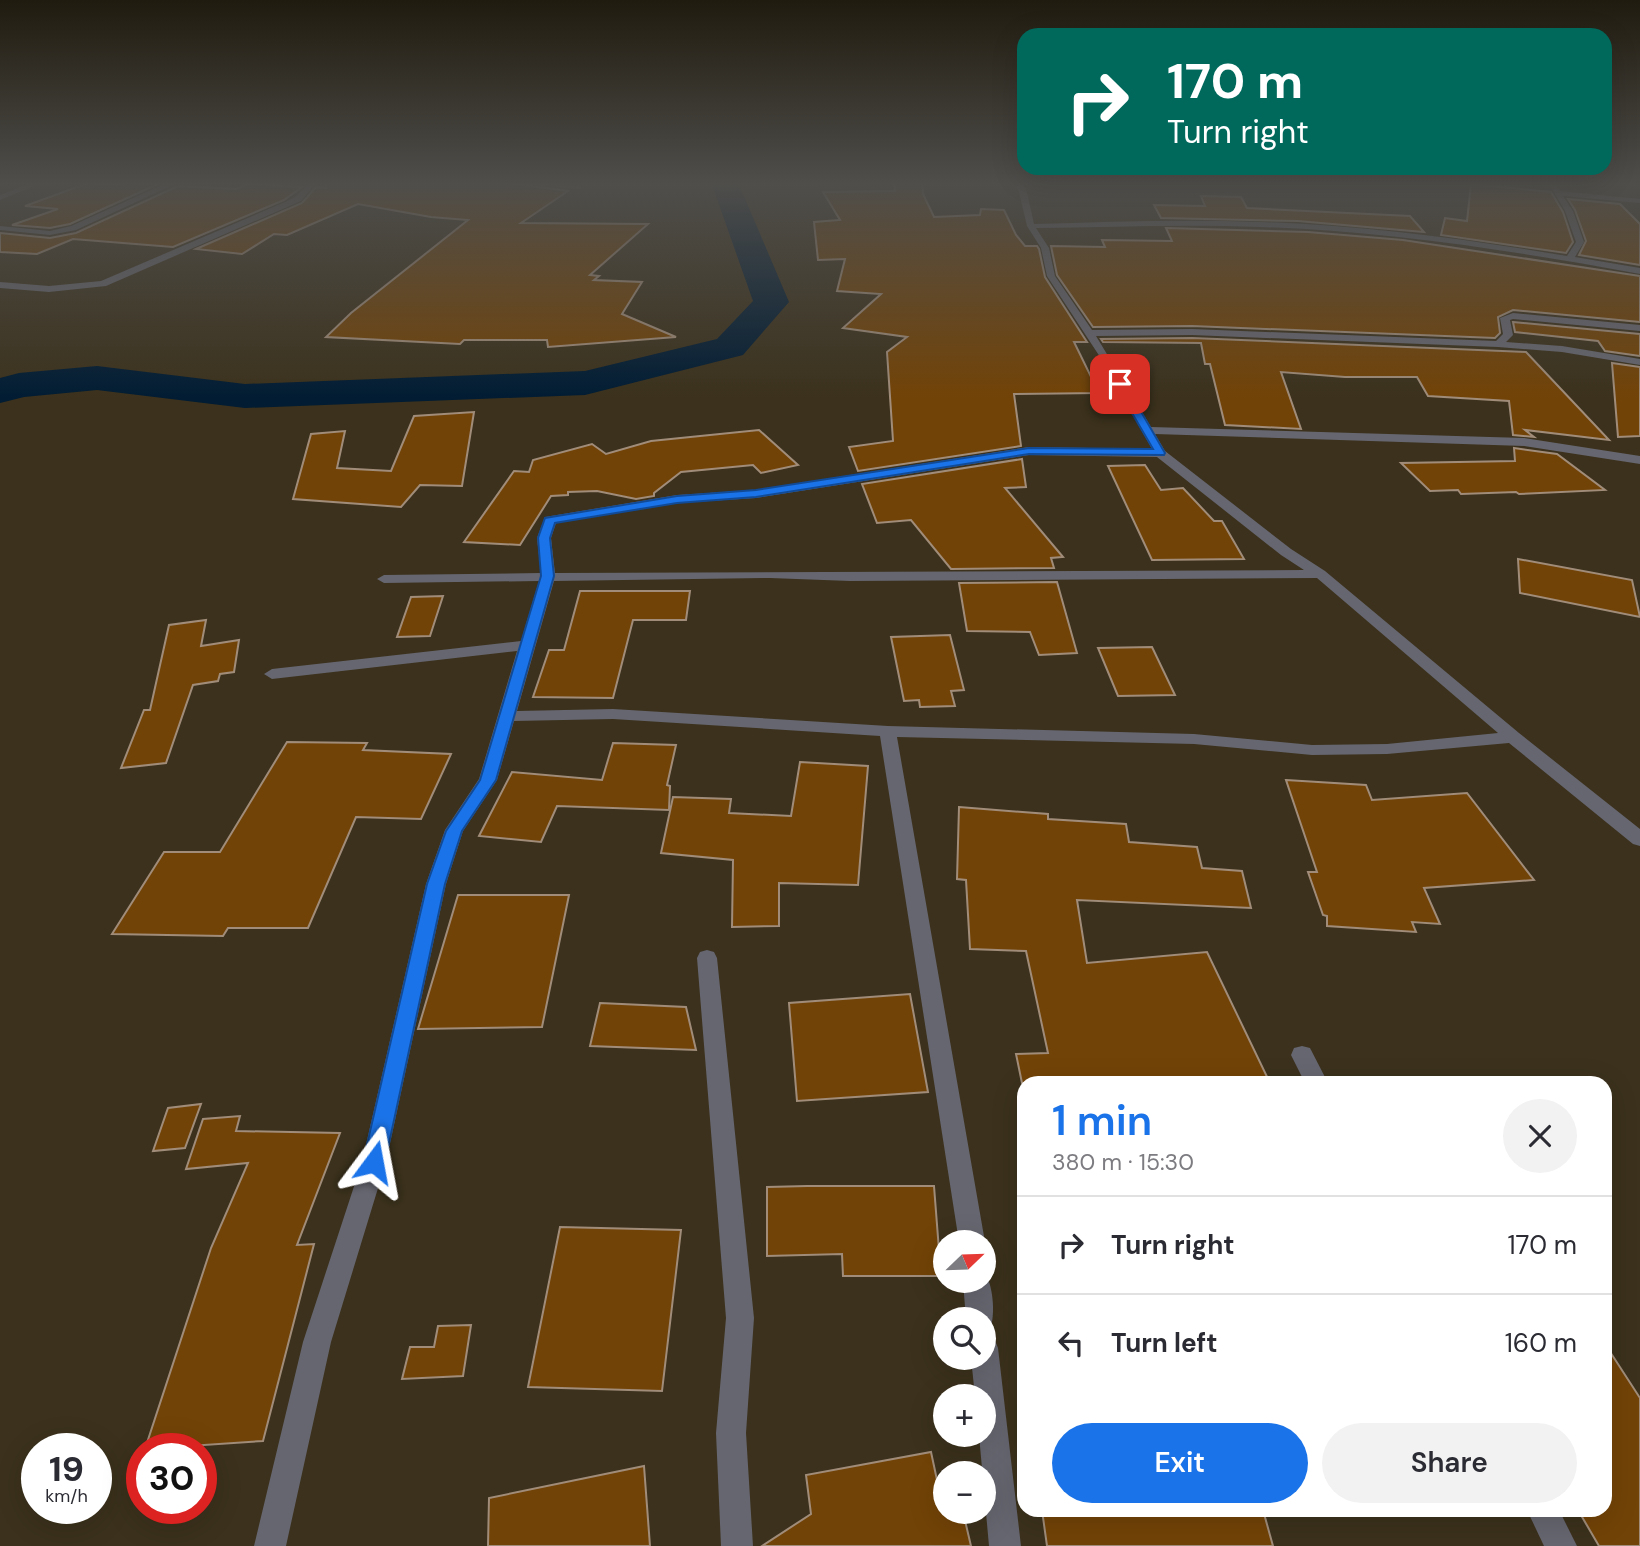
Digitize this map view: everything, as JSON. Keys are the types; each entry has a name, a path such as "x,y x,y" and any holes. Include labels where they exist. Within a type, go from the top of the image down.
{"street":[{"path":"0,285 49,289 103,284 172,254"},
{"path":"1046,254 1051,276 1107,360 1160,453 1286,552 1320,574 1513,737 1640,839"},
{"path":"1544,254 1640,271"},
{"path":"1570,258 1573,254"},
{"path":"1498,344 1508,335 1504,318 1513,316 1640,328"},
{"path":"1087,333 1192,332 1498,344 1562,349 1640,362"},
{"path":"1145,430 1524,442 1640,460"},
{"path":"270,1546 317,1342 374,1162 436,884 454,831 488,780 548,576 544,538 550,520 677,499 756,494 1029,451 1160,453"},
{"path":"384,579 548,576 1320,574"},
{"path":"272,674 526,645"},
{"path":"505,716 613,714 695,722 887,731 1194,739 1312,750 1387,749 1513,737"},
{"path":"887,731 970,1230"},
{"path":"708,958 740,1318 731,1433 737,1546"},
{"path":"1303,1055 1314,1076"},
{"path":"986,1370 1005,1546"},
{"path":"1546,1517 1561,1546"}],"building":[{"path":"425,254 614,254 590,275 599,276 594,280 642,282 622,314 676,337 548,347 547,340 464,340 460,344 326,337 351,313"},
{"path":"817,254 1040,254 1045,277 1087,342 1074,342 1099,393 1014,394 1021,446 858,471 849,447 893,441 887,352 907,337 843,328 881,294 837,291 845,259 818,260"},
{"path":"1053,254 1496,254 1640,276 1640,322 1513,310 1498,317 1500,333 1495,338 1192,326 1093,327 1057,275"},
{"path":"1640,254 1640,265 1579,255"},
{"path":"1513,322 1640,334 1640,356 1605,351 1598,341 1515,332"},
{"path":"1192,338 1526,352 1609,440 1525,430 1534,437 1513,435 1509,401 1428,396 1417,377 1345,377 1281,372 1301,429 1225,425 1210,364 1205,364 1201,343 1103,342 1101,339"},
{"path":"1612,363 1640,367 1640,436 1618,437"},
{"path":"474,412 462,486 420,485 401,507 293,499 311,434 345,431 337,468 391,471 414,416"},
{"path":"759,430 798,465 761,473 753,465 681,472 654,493 654,496 636,499 597,491 568,492 568,495 551,496 520,545 464,542 514,471 529,472 533,460 592,444 606,454 651,441"},
{"path":"1514,448 1557,454 1605,490 1519,494 1430,491 1401,463 1515,461"},
{"path":"1022,459 1026,487 1005,488 1063,557 1051,558 1054,568 951,569 911,520 877,523 862,484"},
{"path":"1145,465 1161,490 1183,488 1214,521 1222,521 1244,559 1152,560 1108,466"},
{"path":"1518,559 1632,580 1640,617 1520,593"},
{"path":"1057,582 1077,653 1039,655 1030,632 967,631 959,583"},
{"path":"580,591 690,591 686,620 633,620 613,698 533,697 549,650 564,650"},
{"path":"443,596 430,636 397,637 411,597"},
{"path":"206,620 201,646 239,640 234,672 220,674 218,681 193,685 166,763 121,768 144,710 150,710 169,625"},
{"path":"950,635 964,690 951,691 955,706 920,707 919,700 904,701 891,637"},
{"path":"1152,647 1175,695 1118,696 1098,648"},
{"path":"287,742 367,743 363,750 451,754 421,819 356,817 308,928 228,928 223,936 112,934 164,852 220,852"},
{"path":"613,743 676,745 667,785 670,786 669,810 557,806 541,842 479,836 512,772 602,780"},
{"path":"800,762 868,766 858,885 779,883 779,926 732,927 733,860 661,853 673,797 731,799 729,813 791,816"},
{"path":"1286,780 1366,785 1372,800 1467,793 1534,880 1424,888 1440,924 1412,922 1416,932 1327,926 1327,916 1323,915 1308,872 1317,872"},
{"path":"959,807 1048,814 1048,819 1126,824 1129,842 1197,847 1202,868 1242,871 1251,908 1077,900 1087,963 1207,952 1267,1076 1021,1076 1016,1054 1048,1053 1026,951 970,949 966,880 957,879"},
{"path":"458,895 569,895 542,1027 418,1029"},
{"path":"910,994 928,1092 797,1101 789,1003"},
{"path":"600,1003 686,1007 696,1050 590,1046"},
{"path":"201,1104 185,1148 153,1151 168,1108"},
{"path":"240,1116 236,1131 340,1133 297,1245 314,1244 263,1441 217,1444 217,1433 150,1433 211,1248 248,1163 186,1169 203,1119"},
{"path":"934,1186 937,1230 933,1230 933,1276 843,1276 842,1254 767,1256 767,1187"},
{"path":"560,1227 681,1230 662,1391 528,1387"},
{"path":"471,1325 463,1376 402,1379 410,1347 434,1347 438,1326"},
{"path":"1612,1355 1640,1398 1640,1546 1599,1546 1582,1517 1612,1517"},
{"path":"931,1452 933,1524 966,1524 971,1546 762,1546 811,1514 806,1475"},
{"path":"644,1466 650,1546 488,1546 489,1498"},
{"path":"1043,1517 1265,1517 1273,1546 1047,1546"}],"waterway":[{"path":"0,391 19,385 97,378 245,396 585,383 730,347 771,302 752,254"}],"route":[{"path":"374,1162 436,884 454,831 488,780 548,576 544,538 550,520 677,499 756,494 1029,451 1160,453 1120,384"}]}
